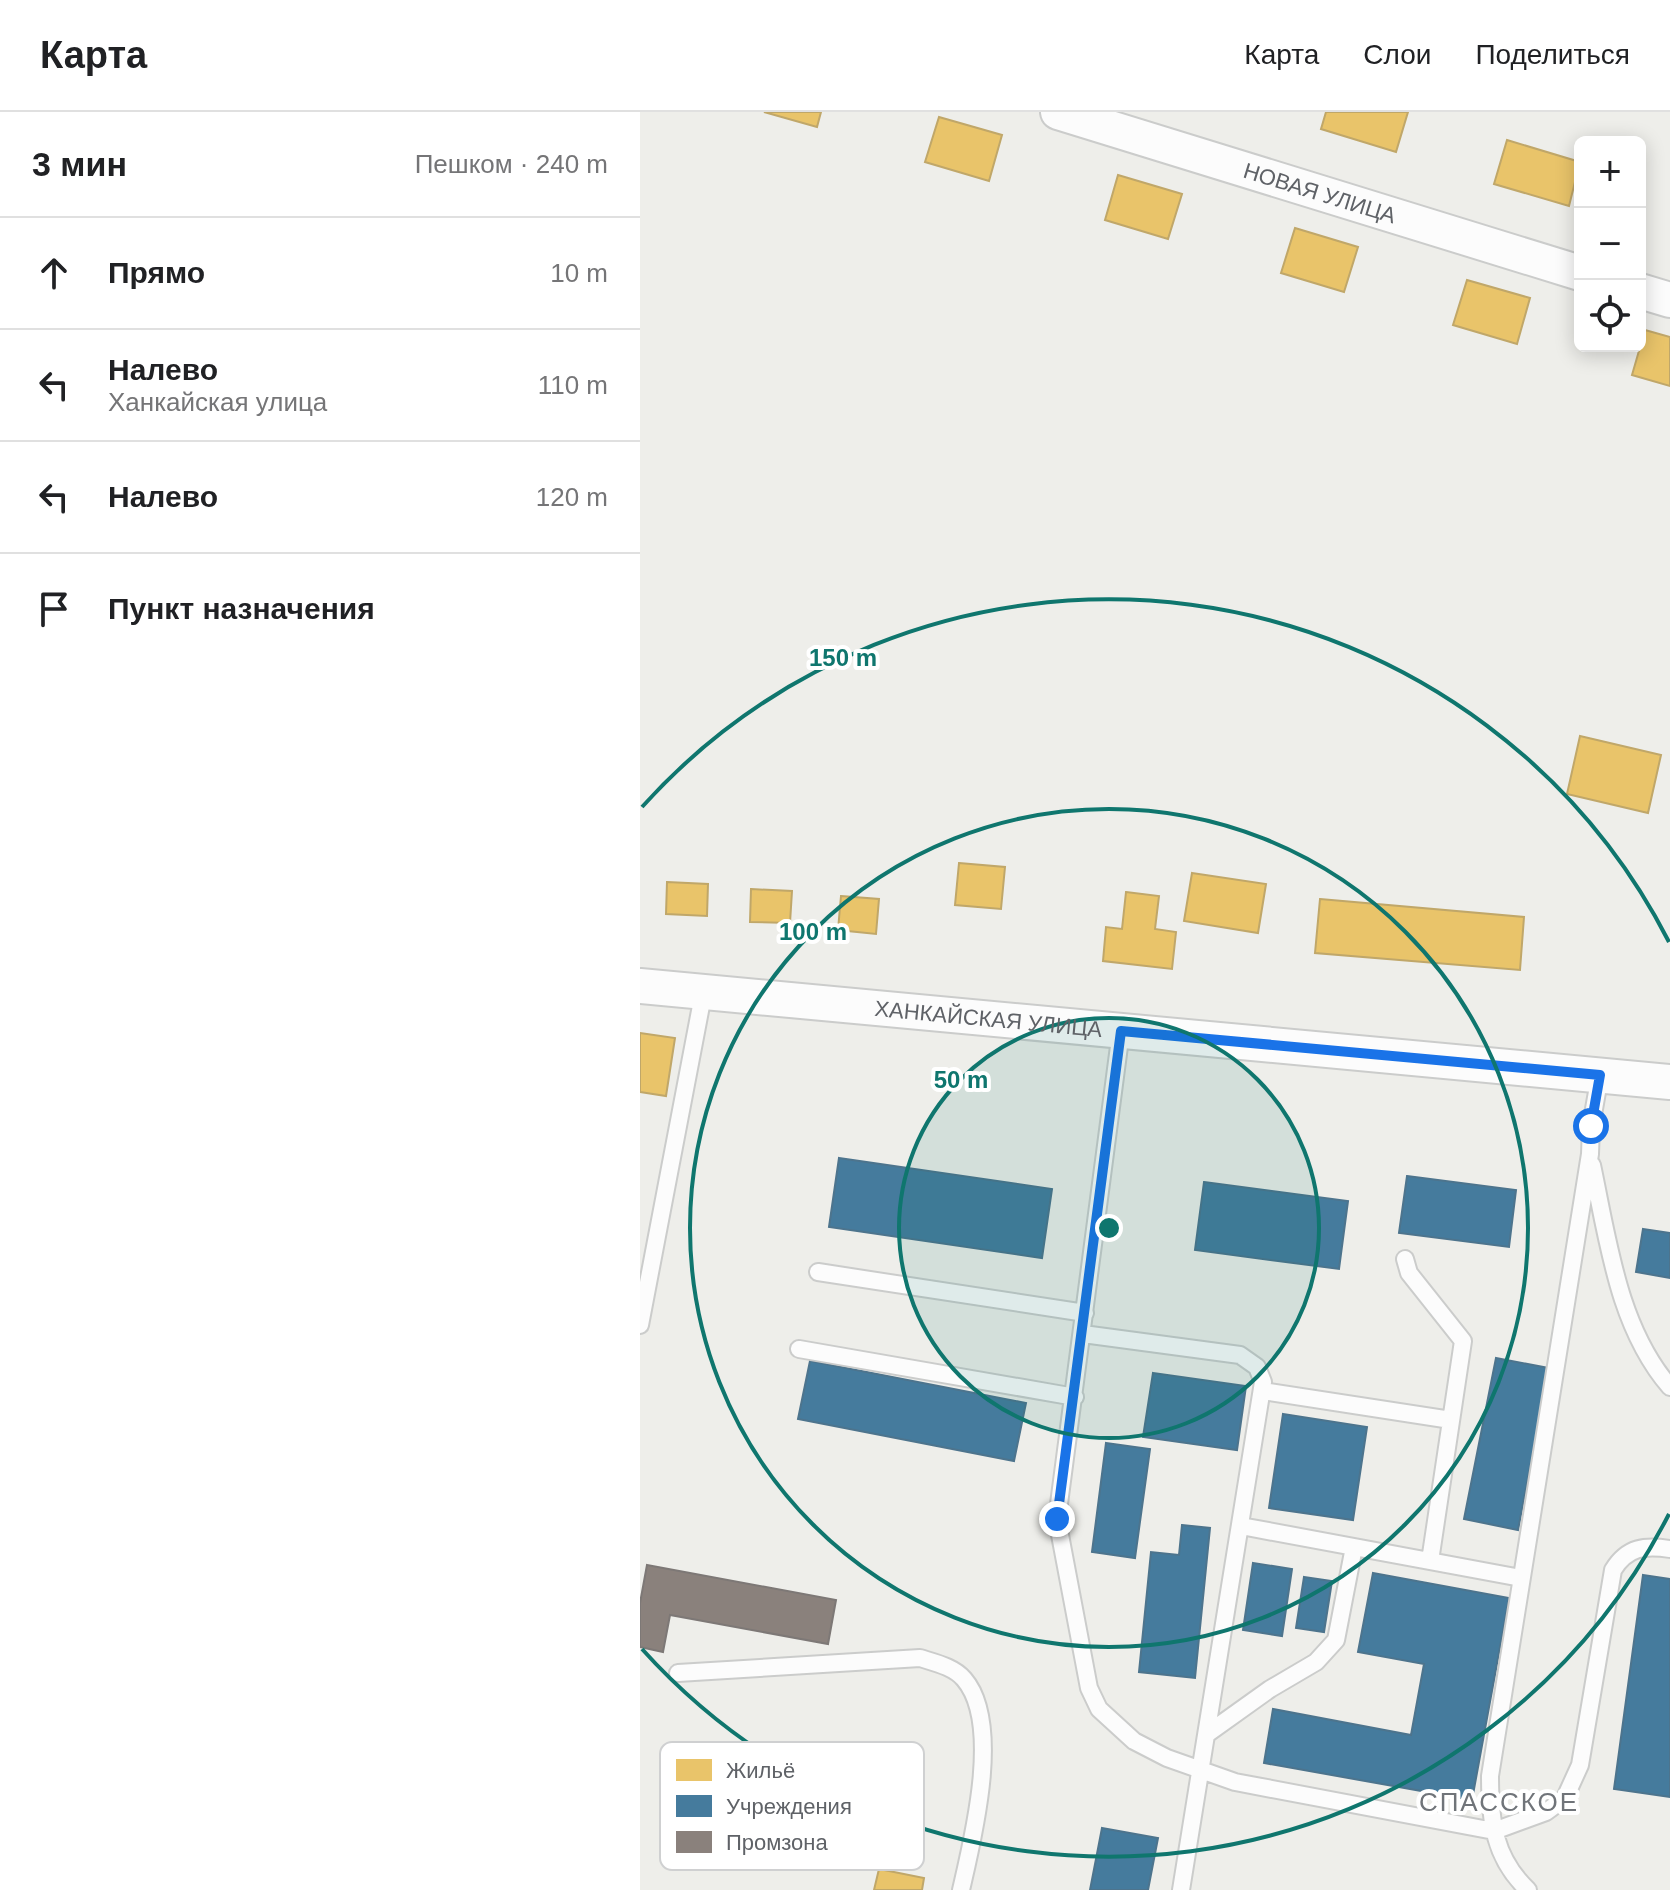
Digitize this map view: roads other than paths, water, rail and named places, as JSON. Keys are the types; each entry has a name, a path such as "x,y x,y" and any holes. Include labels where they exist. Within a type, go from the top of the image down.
{"street":[{"name":"НОВАЯ УЛИЦА","path":"1058,112 1574,271"},
{"path":"1646,293 1670,300"},
{"name":"ХАНКАЙСКАЯ УЛИЦА","path":"640,986 1670,1082"}],"lane":[{"path":"640,1325 704,990"},
{"path":"1121,1031 1057,1519 1089,1688 1099,1709 1134,1741 1167,1758 1235,1782 1494,1831 1546,1812 1565,1798 1580,1765 1613,1570 1630,1550 1644,1547 1670,1549"},
{"path":"1528,1890 1511,1874 1494,1831 1490,1776 1600,1075"},
{"path":"1590,1154 1616,1279 1632,1324 1653,1367 1670,1387"},
{"path":"1405,1259 1409,1273 1463,1341 1430,1561"},
{"path":"818,1272 1085,1313"},
{"path":"1083,1334 1240,1355 1257,1367 1263,1382 1181,1890"},
{"path":"799,1349 1075,1397"},
{"path":"1263,1391 1451,1420"},
{"path":"1241,1526 1521,1578"},
{"path":"1207,1734 1270,1689 1316,1662 1336,1640 1354,1547"},
{"path":"678,1673 920,1658 944,1665 963,1678 979,1702 983,1729 978,1818 961,1890"}],"district":[{"name":"СПАССКОЕ","path":"1499,1802"}]}
